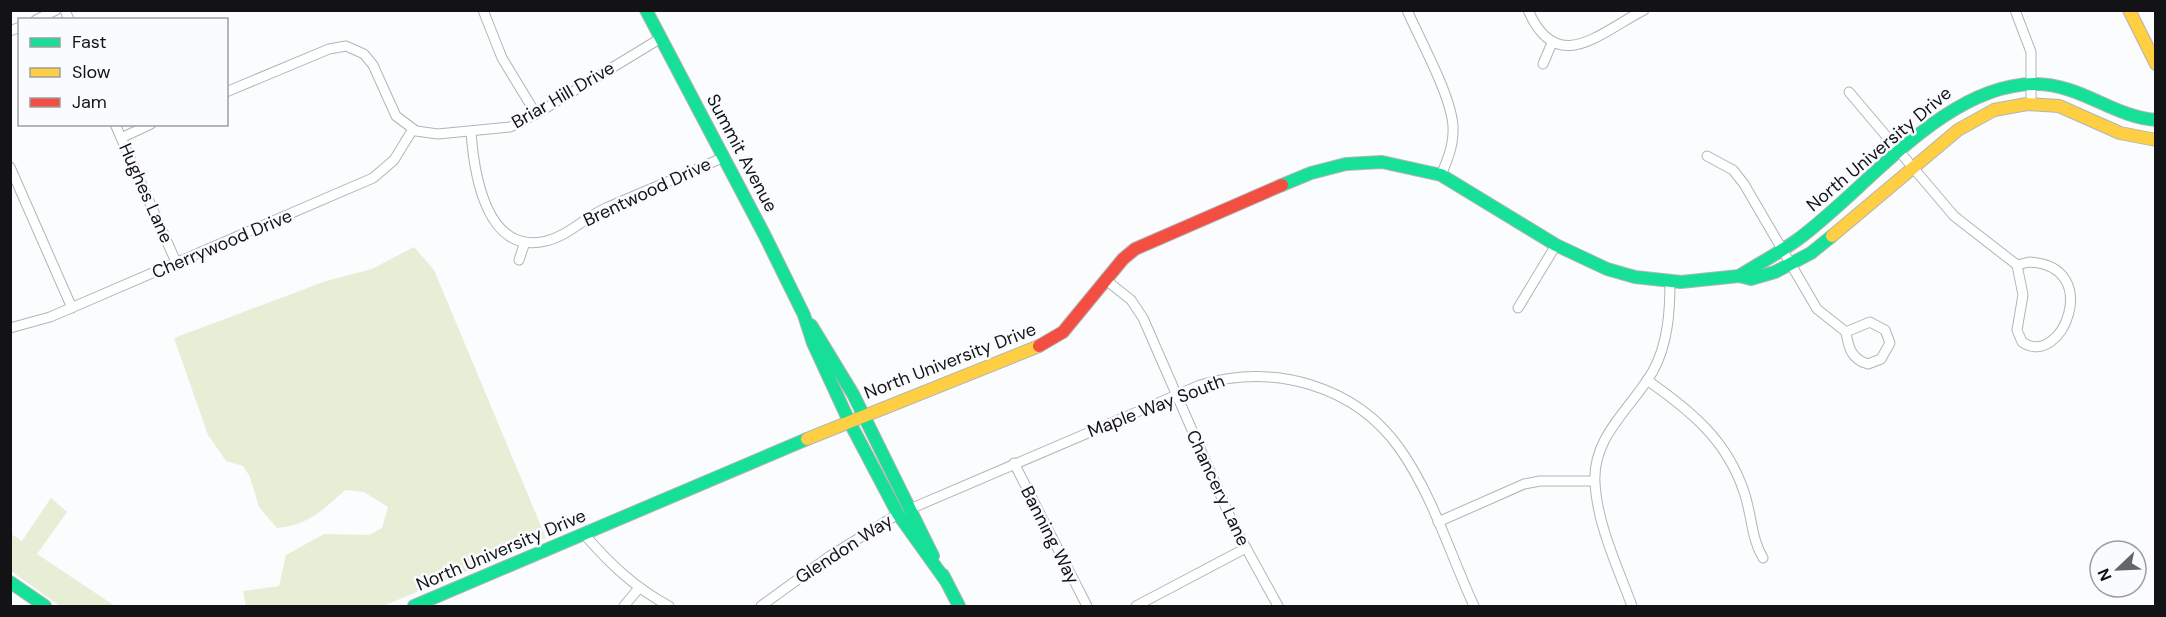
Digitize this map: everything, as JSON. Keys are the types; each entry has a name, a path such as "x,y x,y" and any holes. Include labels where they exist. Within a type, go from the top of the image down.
{"street":[{"path":"40,18 56,10"},
{"path":"483,10 502,58 536,114"},
{"name":"Summit Avenue","path":"646,10 804,315 821,339 864,415 904,511"},
{"path":"1407,10 1452,119 1452,142 1441,175"},
{"path":"1528,10 1541,35 1552,43 1566,47 1579,45 1644,10"},
{"path":"2015,10 2029,41 2031,104"},
{"path":"2129,10 2156,64"},
{"name":"Briar Hill Drive","path":"413,129 426,134 510,127 536,114 661,38"},
{"path":"1543,64 1552,43"},
{"path":"228,91 329,49 346,46 368,58 393,110 413,129"},
{"name":"North University Drive","path":"1739,276 1783,250 1942,117 1970,98 2003,87 2032,83 2070,88 2093,97 2126,115 2144,120 2156,120"},
{"path":"1849,92 1954,216 2017,265 2023,295 2017,324 2019,337 2028,346 2043,346 2051,342 2069,316 2070,292 2060,275 2049,266 2037,262 2017,265"},
{"name":"North University Drive","path":"414,606 849,421 996,366 1050,341 1070,325 1129,254 1144,244 1327,167 1382,162 1441,175 1556,245 1607,269 1635,277 1696,282 1739,276 1751,279 1791,265 1827,242 1973,120 1994,110 2031,104 2059,106 2120,133 2156,140"},
{"name":"Hughes Lane","path":"116,126 176,262"},
{"path":"121,138 147,126"},
{"name":"Cherrywood Drive","path":"10,328 32,324 72,308 373,178 394,160 413,129"},
{"path":"471,132 474,167 489,212 499,227 525,242 519,260"},
{"path":"1707,156 1733,170 1744,184 1817,309 1846,332 1851,351 1856,359 1868,364 1876,363 1886,354 1890,343 1880,325 1864,323 1846,332"},
{"name":"Brentwood Drive","path":"525,242 536,243 554,238 589,216 724,157"},
{"path":"10,167 72,308"},
{"path":"1518,308 1556,245"},
{"name":"Chancery Lane","path":"1106,280 1126,295 1137,308 1246,548 1278,606"},
{"path":"1632,606 1601,517 1594,481 1601,447 1608,433 1647,380 1663,345 1670,281"},
{"name":"Summit Avenue","path":"804,315 813,343 849,421 959,606"},
{"name":"Maple Way South","path":"904,511 1176,395 1222,379 1247,376 1288,378 1334,393 1367,415 1393,440 1413,470 1474,606"},
{"path":"1647,380 1693,414 1722,446 1744,491 1755,541 1763,558"},
{"name":"Banning Way","path":"1014,463 1087,606"},
{"path":"1438,522 1524,484 1540,481 1594,481"},
{"name":"Glendon Way","path":"761,606 830,556 904,511"},
{"path":"584,534 605,559 639,588 669,606"},
{"path":"1136,606 1246,548"},
{"path":"10,582 45,606"},
{"path":"624,606 639,588"}],"green space":[{"path":"414,247 434,270 546,538 383,606 246,606 243,591 279,586 286,555 324,534 369,535 382,528 388,507 364,492 345,490 314,516 288,527 277,528 259,507 250,477 243,466 226,461 208,435 174,338 326,281 372,269"},
{"path":"51,498 67,512 37,554 115,606 60,606 11,571 11,534 22,541"}],"traffic: fast":[{"path":"646,10 764,234 804,315 813,343 849,421 898,514 946,581"},
{"path":"1739,276 1797,240 1908,143 1938,120 1969,101 2001,89 2035,84 2052,85 2125,113 2156,120"},
{"path":"1282,185 1311,173 1346,164 1382,162 1441,175 1556,245 1607,269 1635,277 1681,282 1739,276 1751,279 1775,272 1811,253 1832,236"},
{"path":"811,325 853,394 933,556"},
{"path":"414,606 807,439"},
{"path":"943,575 959,606"},
{"path":"10,582 45,606"}],"traffic: slow":[{"path":"2129,10 2156,64"},
{"path":"1832,236 1958,130 1994,110 2027,104 2059,106 2120,133 2156,140"},
{"path":"807,439 1039,346"}],"traffic: jam":[{"path":"1039,346 1063,332 1123,259 1135,249 1282,185"}]}
